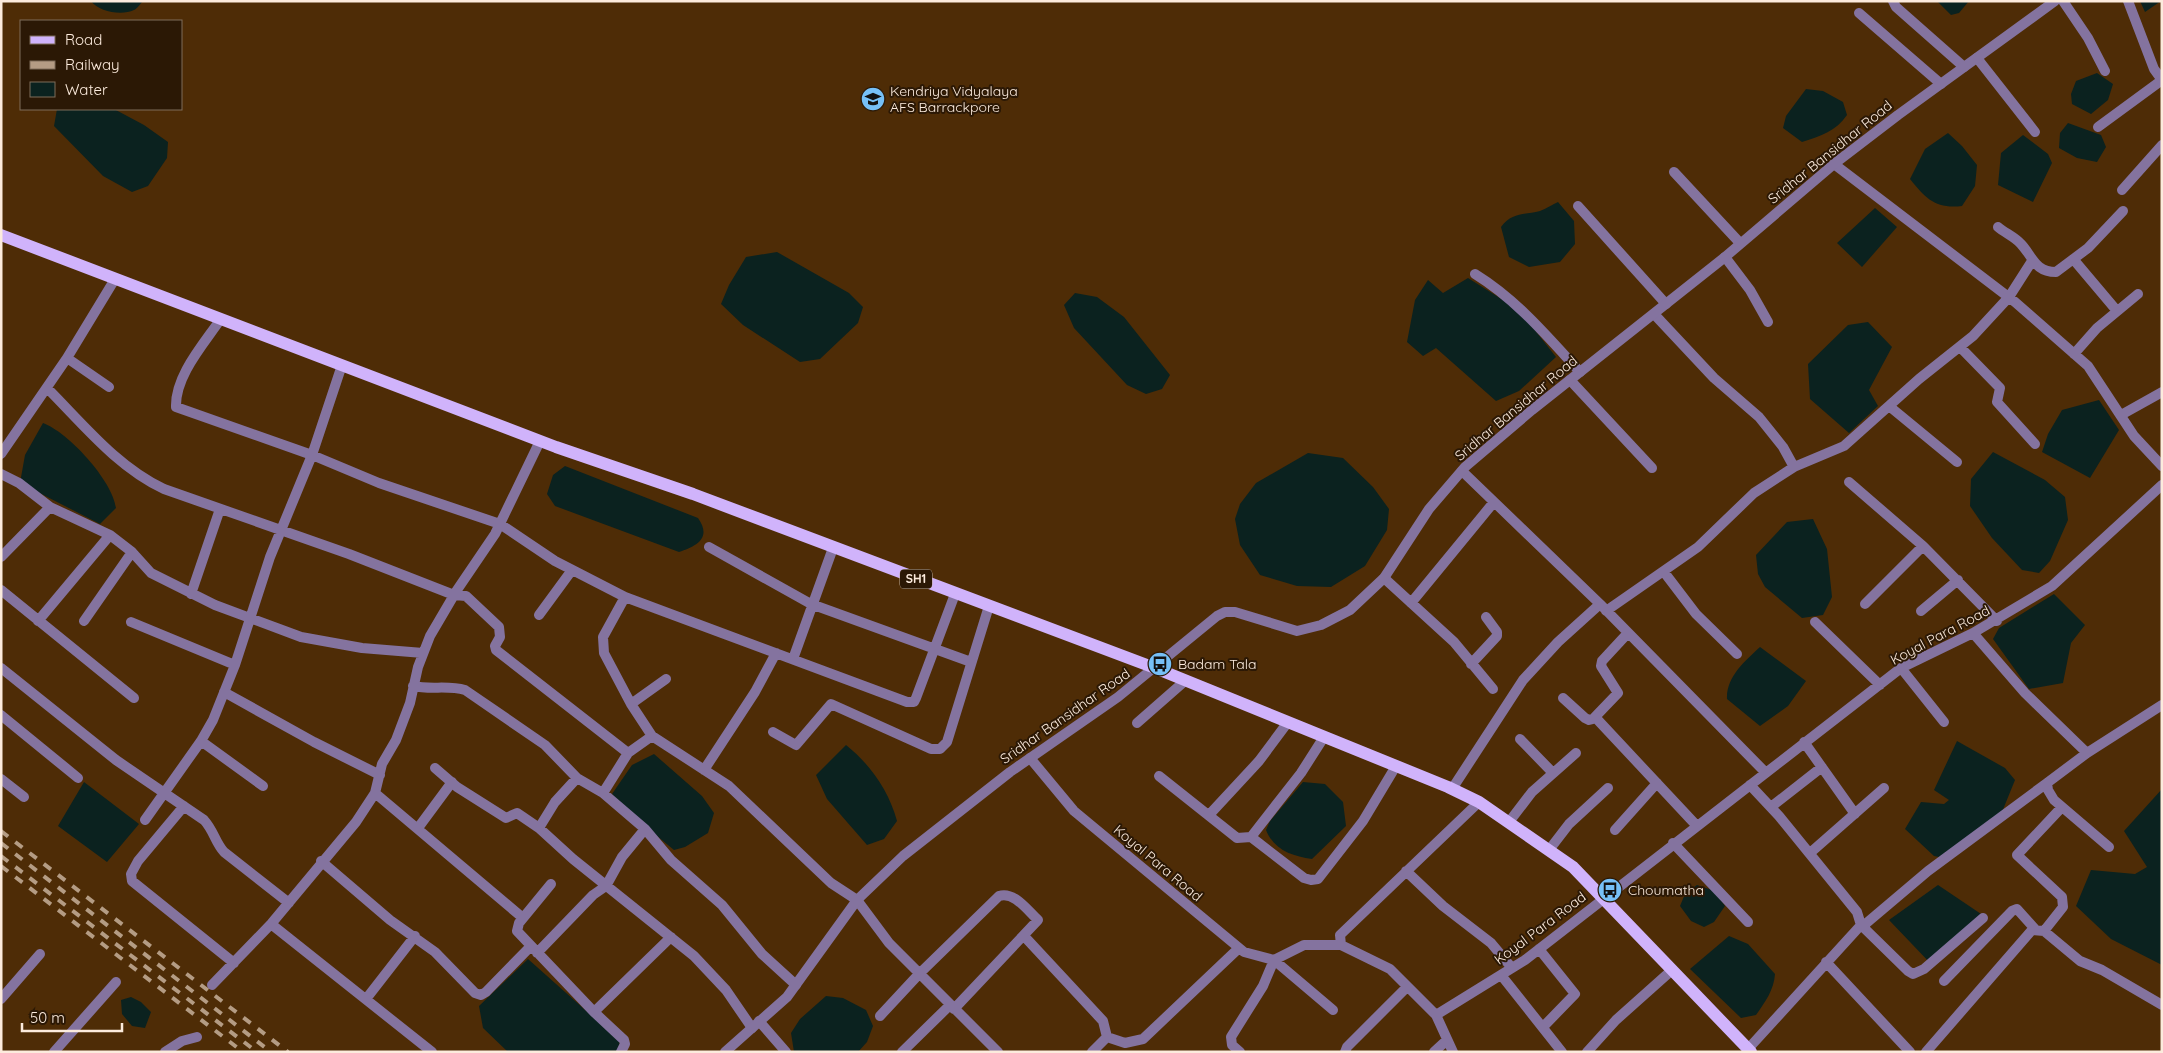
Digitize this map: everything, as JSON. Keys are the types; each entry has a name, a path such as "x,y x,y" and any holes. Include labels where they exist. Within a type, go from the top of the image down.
{"main road":[{"name":"SH1","path":"1,235 540,441 693,494 1156,668 1452,789 1479,802 1573,867 1750,1050"}],"street":[{"path":"1893,1 1896,7 1964,67"},
{"name":"Sridhar Bansidhar Road","path":"725,1052 787,997 857,900 903,856 1030,758 1156,668 1185,640 1225,612 1235,612 1297,631 1313,628 1350,610 1384,578 1429,509 1462,471 1570,380 1725,257 1834,164 2055,1"},
{"path":"2063,1 2088,38 2105,71"},
{"path":"2098,127 2162,80 2154,69 2128,1"},
{"path":"1859,13 1941,84"},
{"path":"1976,58 2035,132"},
{"path":"2122,190 2162,146"},
{"path":"1834,164 2009,297 2088,366 2134,436 2162,466"},
{"path":"1674,172 1740,243"},
{"path":"1578,206 1666,304"},
{"path":"1998,227 2021,244 2032,262 2041,269 2056,272 2088,248 2124,211"},
{"path":"1725,257 1750,290 1768,322"},
{"path":"2074,260 2117,311"},
{"path":"1452,789 1523,680 1558,642 1603,607 1664,572 1698,547 1754,493 1794,467 1844,446 1973,336 2009,297 2032,262"},
{"path":"1475,274 1498,288 1522,308 1580,372"},
{"path":"1,454 67,358 115,279"},
{"path":"2074,354 2097,328 2138,294"},
{"path":"1654,314 1714,378 1759,417 1783,447 1794,467"},
{"path":"220,320 182,378 176,398 176,408 312,455 379,483 500,524 572,570 625,597 907,702 914,702 955,594"},
{"path":"1960,347 2000,388 1997,402 2035,444"},
{"path":"67,358 109,387"},
{"path":"145,820 201,741 213,720 235,665 280,531 312,455 342,365"},
{"path":"1570,380 1652,468"},
{"path":"47,388 112,453 144,480 454,595 466,596 499,627 500,637 495,646 496,650 628,753"},
{"path":"2121,415 2162,392"},
{"path":"1889,406 1957,462"},
{"path":"212,986 289,903 321,861 356,822 374,793 382,764 396,740 430,636 500,524 540,441"},
{"path":"1462,471 1603,607 1627,634 1764,772"},
{"path":"1,474 18,483 50,507 110,536 132,552 151,573 191,594 250,617 252,620 293,634 332,644 423,653"},
{"path":"1850,482 1923,546 1997,621"},
{"name":"Koyal Para Road","path":"1436,1015 1539,949 1764,772 1901,668 1997,621 2052,586 2162,485"},
{"path":"1411,603 1494,502"},
{"path":"1,557 50,507"},
{"path":"191,594 220,509"},
{"path":"38,621 110,536"},
{"path":"1865,604 1923,546"},
{"path":"708,547 811,604 971,662"},
{"path":"792,659 833,548"},
{"path":"84,621 132,552"},
{"path":"539,615 572,570"},
{"path":"1664,572 1696,614 1737,654"},
{"path":"1384,578 1454,642 1493,690"},
{"path":"1921,611 1958,580"},
{"path":"1,590 134,698"},
{"path":"625,597 603,637 602,644 604,653 631,704 652,736 729,786 831,883 857,900 889,943 998,1052"},
{"path":"773,732 796,745 831,704 931,749 940,749 947,742 989,606"},
{"path":"1472,664 1497,636 1497,632 1486,617"},
{"path":"131,622 235,665"},
{"path":"1815,622 1880,685"},
{"path":"1973,633 2025,693 2087,753"},
{"path":"1563,698 1585,718 1589,720 1595,717 1618,693 1601,666 1602,661 1627,634"},
{"path":"704,770 755,692 776,653"},
{"path":"1,668 116,760 204,820 214,832 216,842 224,852 289,903"},
{"path":"1901,668 1944,722"},
{"path":"631,704 666,679"},
{"path":"1137,723 1186,680"},
{"path":"413,686 424,689 456,687 465,690 545,745 576,778 603,793 645,829 671,860 722,906 762,954 796,985"},
{"path":"224,692 314,742 380,775"},
{"path":"1750,1050 1826,962 1862,925 1928,871 1990,827 2087,753 2162,705"},
{"path":"1,715 78,778"},
{"path":"1595,717 1696,825"},
{"path":"1209,815 1260,760 1288,722"},
{"path":"603,793 628,753 652,736"},
{"path":"1251,837 1301,773 1324,737"},
{"path":"1520,739 1553,773"},
{"path":"201,741 263,786"},
{"path":"1804,742 1856,814"},
{"path":"1509,822 1532,792 1576,753"},
{"name":"Koyal Para Road","path":"1030,758 1074,811 1239,948 1244,952 1274,960"},
{"path":"1159,776 1237,838 1251,837 1304,878 1311,880 1318,879 1362,821 1396,766"},
{"path":"435,768 452,782 506,818 517,813 540,828 606,886 694,956 756,1024 786,1052"},
{"path":"1771,807 1822,768"},
{"path":"540,828 554,802 576,778"},
{"path":"1,779 24,797"},
{"path":"418,828 452,782"},
{"path":"1615,830 1657,783"},
{"path":"2047,783 2048,790 2062,807 2110,847"},
{"path":"1750,784 1858,912 1862,925 1913,974 1924,969 1983,918"},
{"path":"1549,850 1569,824 1608,788"},
{"path":"1810,853 1884,788"},
{"path":"374,793 523,918"},
{"path":"1341,944 1340,935 1479,802"},
{"path":"184,806 138,861 131,874 132,881 234,963"},
{"path":"1926,1052 2032,930 2040,930 2062,908 2062,897 2017,855 2062,807"},
{"path":"321,861 390,920 436,952 476,993 481,995 534,950 592,895 606,886 622,857 645,829"},
{"path":"1673,843 1748,922"},
{"path":"1406,870 1443,906 1491,943 1512,968"},
{"path":"551,884 519,923 518,931 594,1012 624,1040 626,1044 621,1052"},
{"path":"880,1016 998,896 1011,895 1038,920 952,1007 905,1051"},
{"path":"1944,981 2012,911 2017,909 2040,930 2080,961 2102,970 2162,1005"},
{"path":"271,924 432,1052"},
{"path":"366,999 415,936"},
{"path":"1024,936 1103,1021 1107,1037"},
{"path":"594,1012 671,937"},
{"path":"1240,1052 1232,1045 1231,1037 1263,986 1274,960 1304,945 1341,944 1390,969 1436,1015 1453,1052"},
{"path":"1107,1037 1125,1043 1143,1039 1239,948"},
{"path":"1539,949 1575,994 1542,1027"},
{"path":"1,999 40,954"},
{"path":"1274,960 1333,1010"},
{"path":"1826,962 1910,1052"},
{"path":"1587,1052 1616,1020 1672,970"},
{"path":"1501,974 1562,1052"},
{"path":"54,1052 116,982"},
{"path":"1345,1052 1347,1047 1407,987"},
{"path":"166,1052 182,1041 197,1037"},
{"path":"1092,1052 1107,1037"},
{"path":"1434,1052 1447,1040"}],"water":[{"path":"91,1 143,1 134,10 117,13 99,8"},
{"path":"1937,1 1969,1 1959,13 1951,15"},
{"path":"2140,1 2161,1 2145,12"},
{"path":"2097,73 2113,84 2108,100 2091,114 2072,104 2071,94 2076,81"},
{"path":"1806,89 1823,91 1843,102 1847,115 1833,129 1802,142 1783,128 1786,116"},
{"path":"57,110 116,110 144,125 168,142 167,158 148,186 132,192 103,176 54,126"},
{"path":"2068,123 2101,135 2106,147 2097,162 2077,158 2059,148 2060,133"},
{"path":"1948,133 1962,146 1977,165 1975,186 1962,206 1945,206 1932,201 1910,179 1925,149"},
{"path":"2023,135 2048,154 2052,163 2033,202 1998,185 2001,153"},
{"path":"1558,202 1574,221 1575,244 1560,262 1529,267 1509,257 1501,227 1505,222 1514,216 1540,211"},
{"path":"1875,208 1897,227 1862,267 1837,243"},
{"path":"777,252 849,293 863,307 858,323 820,359 800,362 743,325 721,304 729,285 746,257"},
{"path":"1468,278 1519,310 1556,357 1519,391 1496,401 1436,348 1423,356 1407,342 1415,300 1428,280 1443,293"},
{"path":"1075,293 1097,297 1124,317 1170,375 1162,389 1146,394 1127,385 1074,328 1064,305"},
{"path":"1868,322 1892,347 1869,390 1878,406 1849,433 1810,399 1808,364 1848,325"},
{"path":"2099,400 2119,430 2090,478 2042,452 2048,434 2062,410"},
{"path":"43,423 65,436 88,459 107,485 116,508 100,524 20,483 25,455"},
{"path":"1993,452 2045,480 2065,497 2068,520 2050,561 2039,573 2022,570 1992,538 1970,506 1971,479"},
{"path":"1308,453 1343,458 1373,487 1389,509 1387,530 1365,566 1331,587 1297,586 1260,575 1240,545 1235,519 1240,504 1256,483"},
{"path":"565,466 698,518 703,531 701,540 692,547 679,552 555,506 547,494 553,475"},
{"path":"1813,519 1827,549 1832,597 1823,615 1802,618 1765,587 1758,574 1756,555 1787,522"},
{"path":"2054,594 2085,625 2071,643 2063,683 2029,689 1993,639 1999,628"},
{"path":"1760,647 1806,681 1788,706 1760,726 1727,699 1733,677"},
{"path":"1957,741 2005,768 2015,780 2002,812 1949,859 1934,856 1905,829 1921,802 1944,804 1949,800 1934,790"},
{"path":"846,745 871,769 878,779 889,799 897,821 884,839 867,845 827,799 816,775"},
{"path":"654,754 702,796 714,813 708,833 685,847 674,850 623,808 612,794 632,765"},
{"path":"84,782 139,824 107,862 58,826"},
{"path":"1303,782 1325,784 1343,802 1346,826 1312,859 1284,851 1274,843 1266,830 1270,821"},
{"path":"2162,789 2162,965 2111,939 2076,906 2091,870 2135,874 2147,867 2124,831"},
{"path":"1697,885 1715,891 1725,906 1714,922 1704,927 1691,921 1680,906 1685,894"},
{"path":"1938,885 1987,918 1932,965 1889,920"},
{"path":"1729,936 1748,944 1775,974 1771,991 1756,1015 1741,1018 1690,969"},
{"path":"528,959 620,1041 617,1052 508,1052 483,1028 479,1006"},
{"path":"826,996 843,998 866,1010 873,1026 867,1042 858,1052 794,1052 791,1033 800,1019"},
{"path":"131,997 141,1002 151,1012 145,1028 132,1026 122,1014 121,1000"}],"railway":[{"path":"1,831 288,1052"},
{"path":"1,843 271,1052"},
{"path":"1,856 257,1052"},
{"path":"1,866 243,1052"}],"place":[{"name":"Kendriya Vidyalaya AFS Barrackpore","path":"873,99"},
{"name":"Badam Tala","path":"1160,664"},
{"name":"Choumatha","path":"1610,890"}]}
